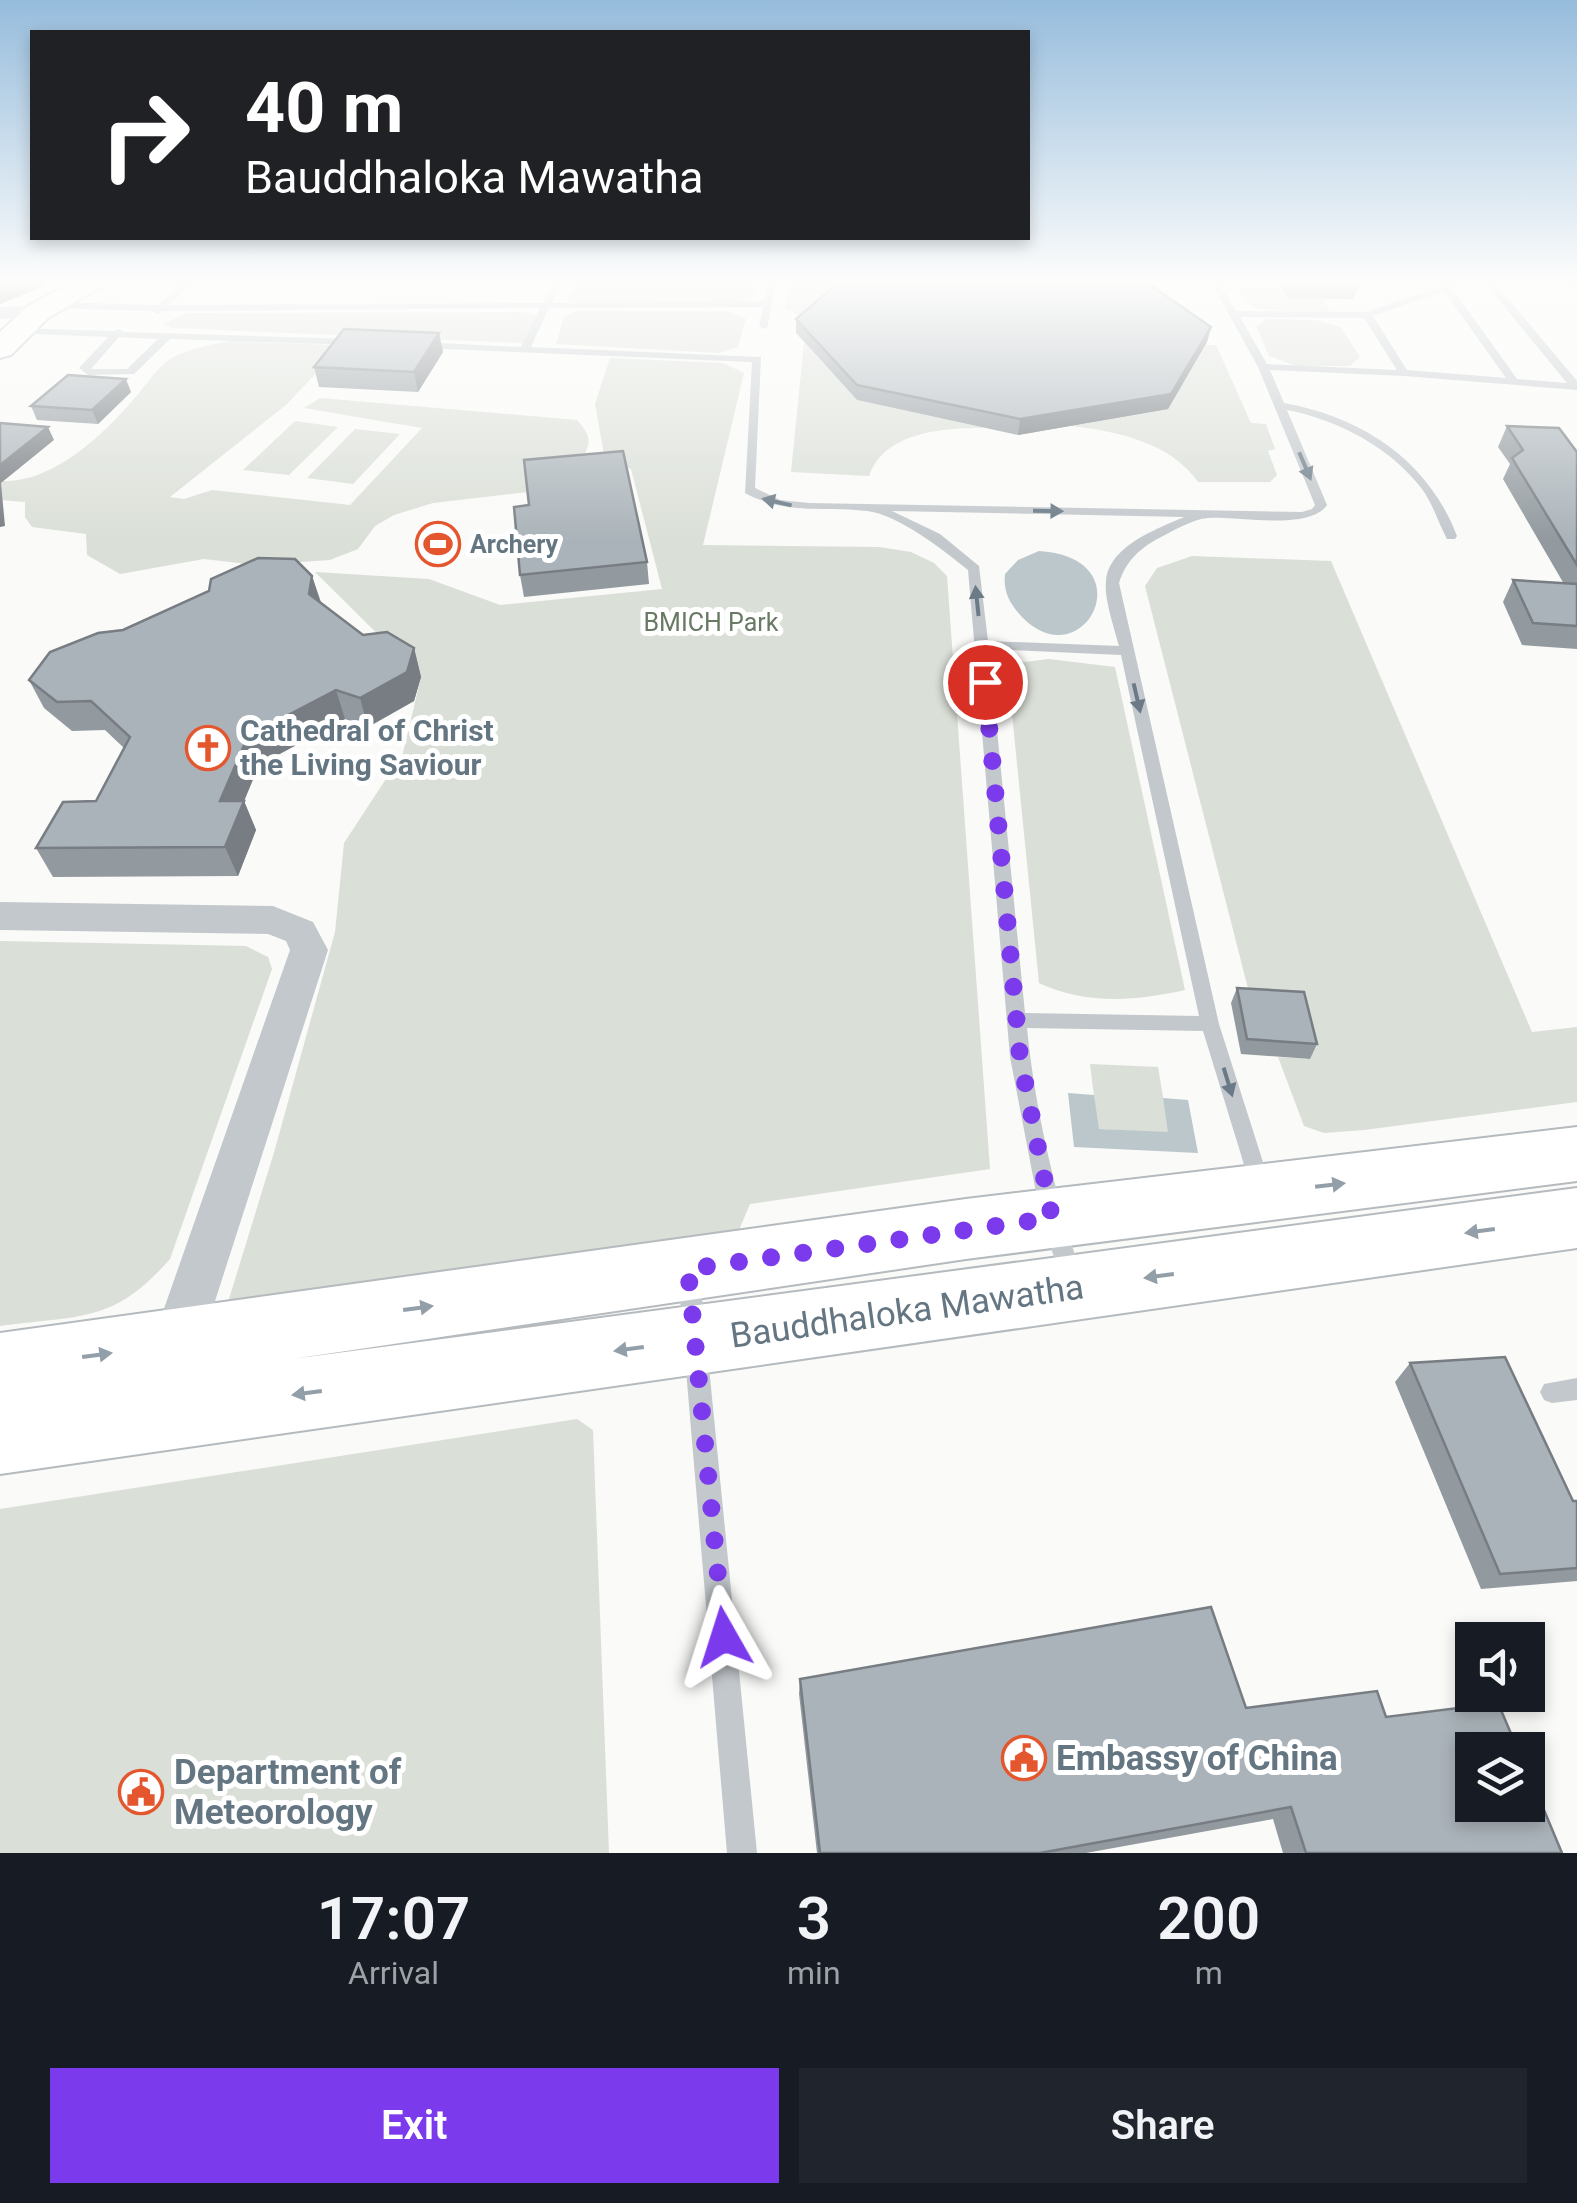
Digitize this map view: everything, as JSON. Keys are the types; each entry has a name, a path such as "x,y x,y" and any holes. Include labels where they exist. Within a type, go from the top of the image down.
{"main road":[{"path":"0,1368 1052,1218 1577,1154"},
{"name":"Bauddhaloka Mawatha","path":"0,1436 1577,1218"}],"street":[{"path":"0,916 273,920 300,932 309,950 174,1344 164,1413"}],"lane":[{"path":"84,368 88,372 130,372 134,368"},
{"path":"757,368 750,490 764,500 786,505 874,507 1302,516 1316,512 1321,505 1264,368"},
{"path":"1298,368 1576,387"},
{"path":"1401,368 1404,373"},
{"path":"1504,368 1513,381"},
{"path":"1280,406 1324,414 1398,459 1436,499 1451,536"},
{"path":"874,507 936,537 974,569 1016,1020 1052,1218 1074,1288"},
{"path":"1202,514 1136,546 1116,564 1112,583 1210,1024 1262,1193"},
{"path":"981,645 1127,651"},
{"path":"1016,1020 1210,1024"},
{"path":"688,1269 742,1853"},
{"path":"1552,1392 1577,1389"}],"green space":[{"path":"159,368 321,368 287,404 170,497 184,499 212,490 350,505 422,428 304,408 320,398 577,420 589,441 584,455 528,492 433,503 394,515 375,526 358,549 330,560 257,565 204,559 120,574 87,555 86,534 32,527 25,517 25,502 0,500 0,481 38,475 57,466 91,442"},
{"name":"BMICH Park","path":"607,368 734,368 744,373 703,545 879,547 911,552 934,563 947,576 990,1169 750,1204 730,1251 225,1312 335,932 344,843 403,753 421,677 315,572 429,579 500,605 662,589 631,469 605,460 595,404"},
{"path":"801,368 828,368 857,400 985,428 934,431 902,441 877,461 869,476 791,472"},
{"path":"1192,368 1227,368 1251,423 1266,424 1275,449 1268,451 1277,475 1270,482 1198,482 1173,457 1157,448 1124,435 1071,426 1168,409"},
{"path":"295,421 338,427 289,475 243,470"},
{"path":"355,429 400,434 353,484 307,478"},
{"path":"1192,556 1331,561 1532,1032 1577,1027 1577,1102 1364,1130 1324,1133 1304,1126 1278,1057 1309,1059 1252,1004 1145,586 1157,568"},
{"path":"1049,659 1115,667 1185,990 1111,999 1074,995 1039,983 1007,664"},
{"path":"0,941 246,946 268,957 272,969 170,1259 150,1280 112,1306 74,1317 0,1326"},
{"path":"1090,1064 1158,1067 1169,1133 1098,1129"},
{"path":"577,1419 593,1430 609,1853 0,1853 0,1509"}],"shaded area":[{"path":"1039,551 1072,558 1090,573 1097,592 1094,610 1083,626 1066,634 1045,633 1022,617 1006,592 1005,574 1018,560"},
{"path":"1068,1093 1094,1095 1099,1129 1168,1132 1163,1098 1188,1100 1198,1153 1074,1147"}],"building":[{"path":"343,368 416,368 414,372"},
{"path":"842,368 1186,368 1171,394 1020,419 857,385"},
{"path":"68,375 126,379 92,410 31,406"},
{"path":"0,423 48,427 0,465"},
{"path":"1507,426 1559,428 1577,452 1577,565 1512,458 1523,450"},
{"path":"623,451 647,562 520,575 514,507 529,505 524,460"},
{"name":"Cathedral of Christ the Living Saviour","path":"258,558 295,559 312,576 309,594 363,635 387,632 414,648 407,672 360,698 336,690 248,736 220,801 244,801 225,847 36,848 63,802 96,801 130,737 91,701 57,702 29,680 50,652 98,633 123,630 209,591 211,579"},
{"path":"1513,580 1577,584 1577,626 1533,623"},
{"path":"1237,988 1304,992 1317,1044 1247,1039"},
{"path":"1505,1357 1573,1501 1577,1501 1577,1568 1500,1574 1410,1363"},
{"name":"Embassy of China","path":"1211,1607 1246,1708 1377,1691 1386,1717 1455,1708 1455,1712 1502,1712 1510,1732 1455,1732 1455,1822 1545,1822 1545,1812 1562,1853 1306,1853 1291,1807 1040,1853 820,1853 800,1679"}],"place":[{"name":"Archery","path":"438,544"},
{"name":"Cathedral of Christ the Living Saviour","path":"208,748"},
{"name":"Embassy of China","path":"1024,1758"},
{"name":"Department of Meteorology","path":"141,1792"}],"route":[{"path":"724,1637 688,1269 1052,1218 1020,1057 985,682"}]}
